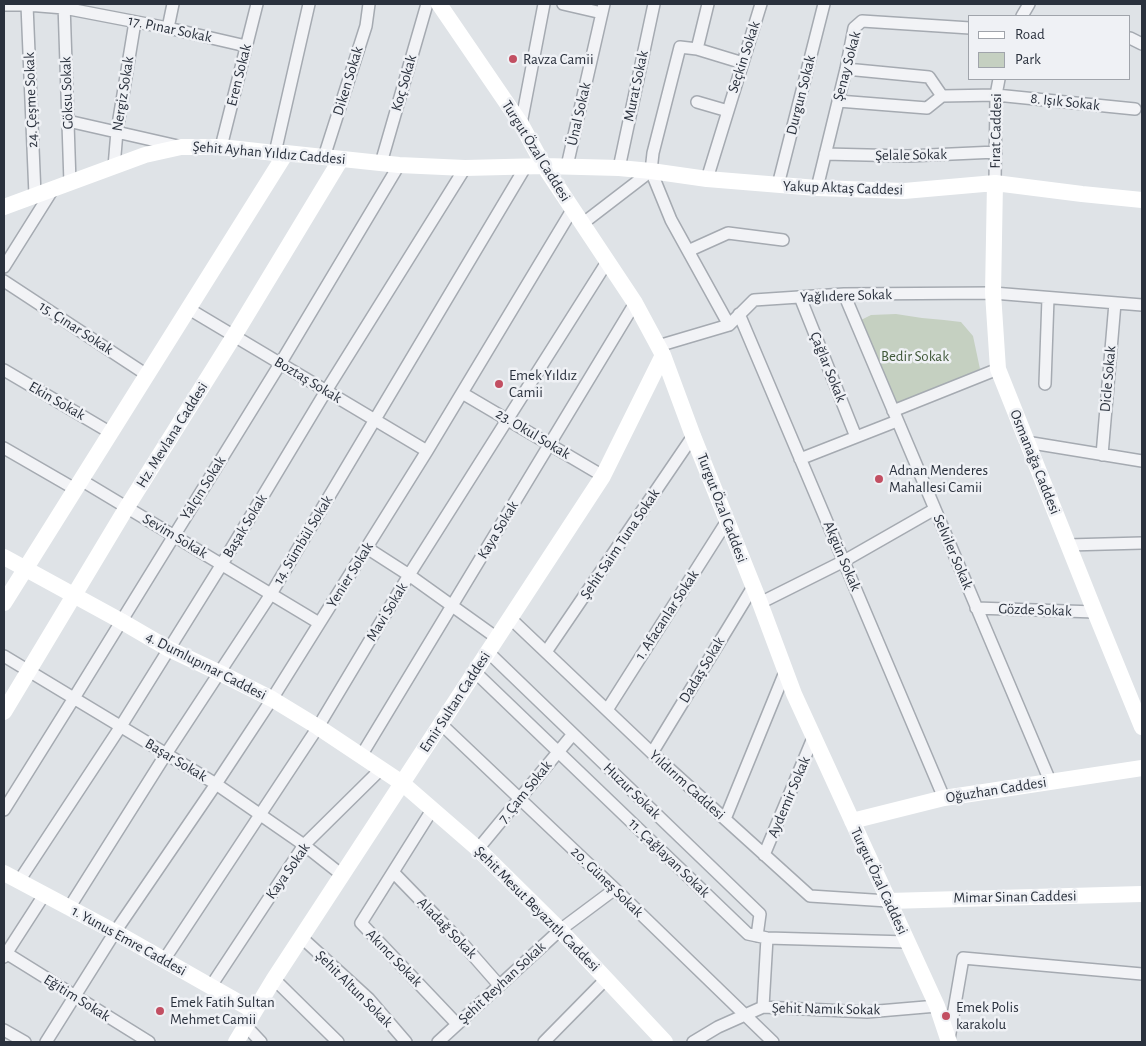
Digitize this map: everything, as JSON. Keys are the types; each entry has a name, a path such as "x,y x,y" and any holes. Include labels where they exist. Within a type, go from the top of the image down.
{"street":[{"path":"107,16 108,4"},
{"path":"168,28 173,4"},
{"name":"Eren Sokak","path":"221,146 257,4"},
{"path":"4,603 189,309 280,153 310,4"},
{"name":"Diken Sokak","path":"324,157 366,26 369,4"},
{"name":"Koç Sokak","path":"381,163 427,4"},
{"path":"521,124 544,4"},
{"path":"563,4 603,8"},
{"name":"Murat Sokak","path":"619,168 654,4"},
{"path":"697,49 708,4"},
{"name":"Seçkin Sokak","path":"707,179 761,4"},
{"name":"Durgun Sokak","path":"778,185 824,4"},
{"path":"1023,15 1029,4"},
{"name":"17. Pınar Sokak","path":"4,5 64,6 246,46"},
{"name":"24. Çeşme Sokak","path":"27,5 35,195"},
{"name":"Göksu Sokak","path":"64,6 70,183"},
{"name":"Turgut Özal Caddesi","path":"444,8 521,124 544,166 572,210 635,303 660,351 752,587 760,603 785,672 813,738 953,1042"},
{"name":"Ünal Sokak","path":"567,166 603,8"},
{"name":"Şenay Sokak","path":"817,188 854,28 862,21 968,28"},
{"name":"Nergiz Sokak","path":"114,167 117,131 135,22"},
{"path":"729,325 671,220 651,171 652,152 680,47 697,49 743,63"},
{"path":"838,101 928,108 942,96 929,77 846,68"},
{"name":"Fırat Caddesi","path":"996,183 996,95 999,80"},
{"name":"8. Işık Sokak","path":"942,96 996,95 1135,109"},
{"name":"Seçkin Sokak","path":"697,102 728,111"},
{"path":"68,121 181,147"},
{"name":"Şehit Ayhan Yıldız Caddesi","path":"4,207 144,155 181,147 221,146 399,165 465,168 544,166"},
{"name":"Şelale Sokak","path":"825,154 908,156 996,152"},
{"name":"Hz. Mevlana Caddesi","path":"4,712 127,507 234,336 341,159"},
{"name":"Yalçın Sokak","path":"4,810 280,364 399,165"},
{"name":"14. Sümbül Sokak","path":"69,908 166,754 271,594 526,166"},
{"name":"Yakup Aktaş Caddesi","path":"544,166 619,168 707,179 817,188 904,190 996,183 1142,200"},
{"name":"Başak Sokak","path":"19,881 121,726 465,168"},
{"path":"582,224 651,171"},
{"name":"Osmanağa Caddesi","path":"996,183 993,293 998,369 1094,612 1142,727"},
{"path":"4,267 53,188"},
{"name":"Yenier Sokak","path":"46,1042 115,932 272,699 367,548 572,210"},
{"path":"688,251 728,233 783,240"},
{"name":"Mavi Sokak","path":"164,960 318,727 409,575 607,262"},
{"name":"15. Çınar Sokak","path":"4,281 147,375"},
{"name":"Yağlıdere Sokak","path":"660,351 729,325 754,300 844,294 993,293 1142,305"},
{"name":"Selviler Sokak","path":"844,294 1050,781"},
{"name":"Çağlar Sokak","path":"800,297 856,437"},
{"path":"1045,384 1048,298"},
{"name":"Kaya Sokak","path":"362,756 635,303"},
{"name":"Dicle Sokak","path":"1102,455 1114,303"},
{"name":"Boztaş Sokak","path":"189,309 426,451"},
{"name":"Akgün Sokak","path":"740,314 944,798"},
{"name":"Emir Sultan Caddesi","path":"236,1042 274,979 603,476 660,351"},
{"path":"800,459 856,437 895,416 998,369"},
{"name":"Ekin Sokak","path":"4,370 110,432"},
{"name":"23. Okul Sokak","path":"462,393 603,476"},
{"name":"Şehit Saim Tuna Sokak","path":"546,652 693,436"},
{"path":"1026,442 1142,461"},
{"name":"Sevim Sokak","path":"4,448 127,507 319,624"},
{"path":"760,603 844,561 935,509"},
{"name":"1. Afacanlar Sokak","path":"606,710 727,521"},
{"path":"1068,545 1142,543"},
{"path":"367,548 409,575 497,638"},
{"name":"4. Dumlupınar Caddesi","path":"4,557 168,649 220,672 272,699 402,783"},
{"name":"Dadaş Sokak","path":"652,753 752,587"},
{"name":"Gözde Sokak","path":"976,608 1094,612"},
{"name":"Yıldırım Caddesi","path":"510,618 652,753 810,896 888,901"},
{"name":"Huzur Sokak","path":"488,652 760,914 762,937"},
{"name":"Başar Sokak","path":"4,656 216,784 304,845 342,875"},
{"name":"11. Çağlayan Sokak","path":"475,672 748,934 762,937 907,942"},
{"path":"725,819 785,672"},
{"name":"20. Güneş Sokak","path":"441,724 615,889 772,1042"},
{"name":"7. Çam Sokak","path":"478,850 573,734"},
{"name":"Aydemir Sokak","path":"764,855 813,738"},
{"name":"Oğuzhan Caddesi","path":"852,821 944,798 1142,768"},
{"name":"Kaya Sokak","path":"211,986 304,845 381,769"},
{"name":"Şehit Mesut Beyazıtlı Caddesi","path":"402,783 478,850 560,930 665,1042"},
{"name":"Akıncı Sokak","path":"432,810 361,923 457,1024"},
{"name":"Aladağ Sokak","path":"393,872 463,944 499,985"},
{"name":"1. Yunus Emre Caddesi","path":"4,873 211,986 250,1019"},
{"name":"Şehit Reyhan Sokak","path":"441,1041 457,1024 560,930 615,889"},
{"name":"Mimar Sinan Caddesi","path":"888,901 1142,894"},
{"path":"5,955 44,895"},
{"name":"Şehit Altun Sokak","path":"302,937 369,999 406,1042"},
{"path":"762,937 764,1007"},
{"name":"Eğitim Sokak","path":"5,955 149,1042"},
{"path":"953,1042 963,958 1142,974"},
{"path":"274,979 338,1042"},
{"path":"544,1042 606,979"},
{"name":"Şehit Namık Sokak","path":"693,1042 718,1027 764,1007 867,1012 937,1006"},
{"path":"250,1019 261,1042"},
{"path":"4,1030 25,1042"}],"green space":[{"name":"Bedir Sokak","path":"896,314 961,322 973,336 980,369 895,405 861,320 871,315"}],"place":[{"name":"Ravza Camii","path":"513,59"},
{"name":"Emek Yıldız Camii","path":"499,384"},
{"name":"Adnan Menderes Mahallesi Camii","path":"879,479"},
{"name":"Emek Fatih Sultan Mehmet Camii","path":"160,1011"},
{"name":"Emek Polis karakolu","path":"946,1016"}]}
